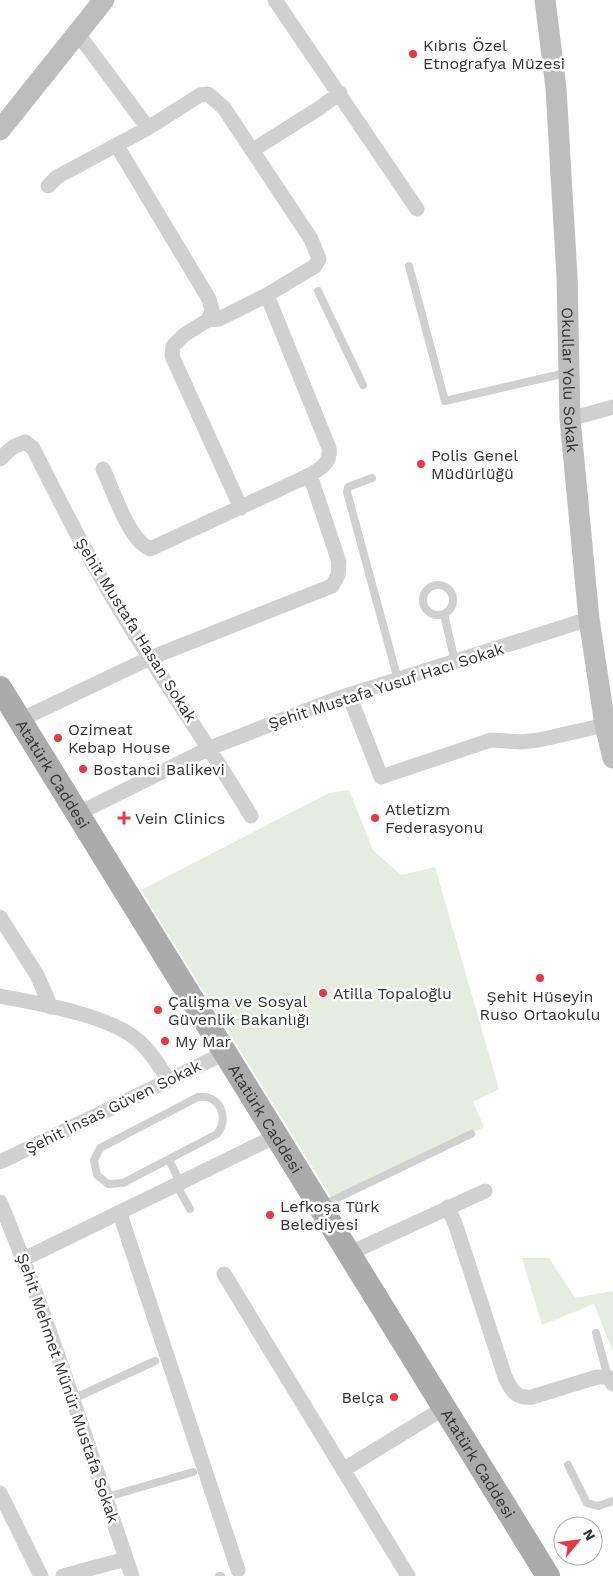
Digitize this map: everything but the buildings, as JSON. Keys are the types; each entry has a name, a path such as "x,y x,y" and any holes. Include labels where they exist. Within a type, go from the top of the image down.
{"main road":[{"name":"Atatürk Caddesi","path":"0,688 79,813 319,1207 548,1576"}],"street":[{"path":"0,130 104,0"},
{"path":"275,0 417,209"},
{"name":"Okullar Yolu Sokak","path":"544,2 556,88 567,276 570,419 589,619 605,725 613,758"},
{"path":"78,34 148,128"},
{"path":"253,150 340,93"},
{"path":"48,186 57,177 118,146 200,95 212,95 224,108 253,150 311,240 319,259 315,266 268,295 219,319 208,320 176,341 173,346 172,356 241,508"},
{"path":"118,146 209,299 212,310 208,320"},
{"path":"103,469 134,535 141,545 150,549 310,475 328,462 329,448 268,295"},
{"path":"570,419 613,407"},
{"name":"Şehit Mustafa Hasan Sokak","path":"0,458 14,447 25,442 33,448 85,550 150,658 210,748 252,816"},
{"path":"20,720 150,658 332,586 336,581 339,562 310,475"},
{"name":"Şehit Mustafa Yusuf Hacı Sokak","path":"79,813 210,748 349,695 589,619"},
{"path":"349,695 381,777 492,740 528,742 605,725"},
{"path":"0,917 37,975 51,1006"},
{"path":"0,996 51,1006 107,1023 126,1032 150,1053 168,1080"},
{"name":"Şehit İnsas Güven Sokak","path":"0,1162 225,1053"},
{"path":"24,1259 120,1214 276,1136"},
{"path":"348,1254 485,1191"},
{"name":"Şehit Mehmet Münür Mustafa Sokak","path":"0,1202 24,1259 107,1497 132,1576"},
{"path":"448,1207 456,1226 505,1377 515,1394 525,1398 532,1397 597,1376 611,1380"},
{"path":"120,1214 238,1570"},
{"path":"224,1274 408,1576"},
{"path":"343,1470 444,1408"},
{"path":"0,1493 41,1576"},
{"path":"63,1576 126,1559"}],"lane":[{"path":"409,266 445,402 569,372"},
{"path":"318,291 363,384"},
{"path":"372,478 348,486 347,492 398,680"},
{"path":"433,586 444,586 451,592 452,607 444,614 430,613 424,605 426,592 433,586"},
{"path":"444,614 455,662"},
{"path":"202,1096 214,1100 224,1115 221,1130 212,1138 170,1160 118,1185 108,1184 100,1179 93,1166 96,1154 106,1144 192,1098 202,1096"},
{"path":"319,1207 471,1134"},
{"path":"170,1160 190,1209"},
{"path":"596,1333 611,1380"},
{"path":"73,1399 155,1361"},
{"path":"568,1465 587,1503 598,1506 613,1501"},
{"path":"107,1497 193,1472"}],"shaded area":[{"path":"349,790 373,850 376,853 401,875 435,867 499,1089 473,1102 484,1127 334,1202 141,890 329,793"},
{"path":"522,1258 549,1258 575,1298 613,1291 613,1352 594,1304 542,1325"}],"place":[{"name":"Kıbrıs Özel Etnografya Müzesi","path":"413,54"},
{"name":"Polis Genel Müdürlüğü","path":"421,464"},
{"name":"Ozimeat Kebap House","path":"58,738"},
{"name":"Bostanci Balikevi","path":"83,769"},
{"name":"Vein Clinics","path":"124,818"},
{"name":"Atletizm Federasyonu","path":"375,818"},
{"name":"Şehit Hüseyin Ruso Ortaokulu","path":"540,978"},
{"name":"Atilla Topaloğlu","path":"323,993"},
{"name":"Çalişma ve Sosyal Güvenlik Bakanlığı","path":"158,1010"},
{"name":"My Mar","path":"165,1041"},
{"name":"Lefkoşa Türk Belediyesi","path":"270,1215"},
{"name":"Belça","path":"394,1397"}]}
